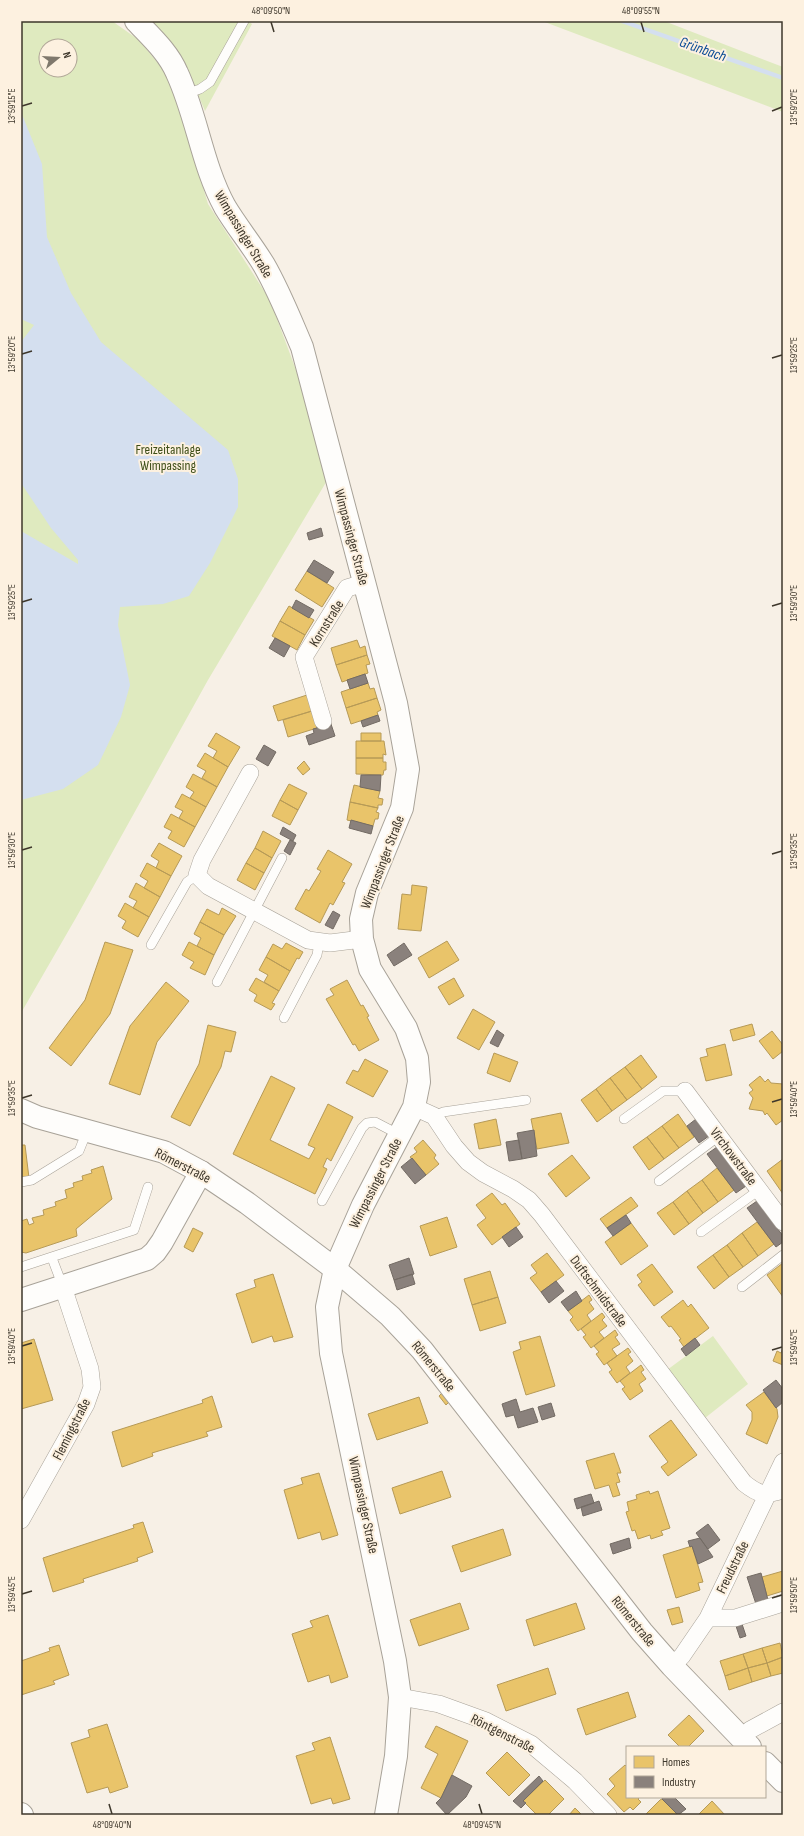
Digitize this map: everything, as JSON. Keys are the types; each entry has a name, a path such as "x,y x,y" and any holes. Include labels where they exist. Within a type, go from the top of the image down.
{"street":[{"name":"Wimpassinger Straße","path":"136,21 160,45 177,71 186,94 214,182 225,206 263,264 283,301 302,347 396,703 408,768 402,808 367,893 361,919 362,939 370,969 406,1028 417,1058 419,1082 414,1107 363,1205 335,1269 327,1307 331,1353 396,1661 400,1697 396,1756 386,1815"},
{"name":"Kornstraße","path":"322,721 304,657 347,588 364,583"},
{"path":"250,773 202,860 197,875 208,886 296,934 319,943 338,943 362,939"},
{"name":"Virchowstraße","path":"685,1091 783,1222"},
{"path":"414,1107 434,1116"},
{"name":"Römerstraße","path":"21,1110 37,1117 164,1152 201,1172 247,1202 335,1269 390,1316 422,1350 612,1595 672,1666 745,1743"},
{"name":"Duftschmidstraße","path":"434,1116 454,1146 468,1162 483,1173 513,1189 529,1200 744,1483 752,1489 767,1495"},
{"path":"21,1300 147,1259 155,1252 162,1242 201,1172"},
{"name":"Flemingstraße","path":"21,1520 86,1404 92,1387 90,1369 63,1287"},
{"name":"Freudstraße","path":"672,1666 682,1656 708,1618 783,1462"},
{"path":"767,1495 783,1490"},
{"path":"708,1618 735,1618 783,1603"},
{"name":"Röntgenstraße","path":"400,1697 439,1704 486,1721 531,1744 575,1781 608,1815"},
{"path":"745,1743 750,1730 783,1712"},
{"path":"766,1764 783,1781"}],"lane":[{"path":"186,94 210,82 244,21"},
{"path":"217,982 282,858"},
{"path":"151,945 187,882 197,875"},
{"path":"284,1018 317,955 319,943"},
{"path":"624,1119 663,1091 685,1091"},
{"path":"434,1116 443,1112 526,1100"},
{"path":"322,1201 362,1128 367,1122 375,1122 400,1135"},
{"path":"21,1182 32,1180 78,1151 87,1131"},
{"path":"659,1181 719,1136"},
{"path":"21,1267 134,1230 148,1187"},
{"path":"701,1232 759,1190"},
{"path":"742,1287 783,1255"},
{"path":"52,1258 63,1287"}],"green space":[{"name":"Freizeitanlage Wimpassing","path":"21,21 112,21 139,40 171,79 208,204 270,300 296,370 328,479 208,680 77,916 21,1013"},
{"path":"148,21 248,21 252,24 205,111 184,62"},
{"path":"542,21 664,21 783,67 783,112"},
{"path":"713,1336 748,1384 705,1418 667,1370"}],"water":[{"path":"21,112 42,164 47,237 71,293 101,342 228,450 238,479 238,507 210,563 189,596 163,604 120,607 118,625 130,685 121,717 98,765 63,789 21,800 21,531 78,564 78,560 51,528 21,483 21,342 34,325 21,319"}],"building: Homes":[{"path":"307,571 334,588 322,607 295,590"},
{"path":"289,606 314,620 305,635 280,621"},
{"path":"280,621 305,635 297,650 272,636"},
{"path":"357,640 360,648 365,646 367,655 336,665 331,648"},
{"path":"367,655 370,664 366,665 368,673 342,682 336,665"},
{"path":"368,683 370,689 374,688 377,698 346,708 341,692"},
{"path":"307,695 312,711 278,721 273,706"},
{"path":"377,698 381,710 377,712 378,715 351,724 346,708"},
{"path":"312,711 317,728 288,737 283,720"},
{"path":"216,733 240,747 228,767 213,758 217,751 208,746"},
{"path":"361,733 381,733 381,741 361,741"},
{"path":"356,741 384,741 386,755 383,754 383,758 356,758"},
{"path":"205,753 228,767 217,787 202,778 206,771 197,766"},
{"path":"356,758 383,758 383,762 386,762 386,770 384,770 383,775 356,774"},
{"path":"304,761 310,769 303,775 297,768"},
{"path":"193,774 217,787 206,807 190,798 194,792 186,787"},
{"path":"289,784 307,793 298,810 280,800"},
{"path":"354,785 380,791 378,798 383,799 382,805 378,805 378,808 350,802"},
{"path":"182,794 206,807 195,827 179,818 183,811 175,807"},
{"path":"280,800 298,810 290,825 272,816"},
{"path":"350,802 378,808 376,812 379,813 378,819 375,819 373,826 347,820"},
{"path":"171,814 195,827 184,847 168,838 172,831 164,827"},
{"path":"263,831 281,841 272,858 255,848"},
{"path":"159,843 182,856 171,876 156,868 159,861 151,856"},
{"path":"255,848 272,858 264,873 246,863"},
{"path":"328,850 352,864 342,882 345,883 333,905 330,903 320,923 295,909 306,889 309,891 321,871 317,869"},
{"path":"147,863 171,876 160,897 144,888 148,881 140,876"},
{"path":"246,863 264,873 255,890 237,880"},
{"path":"136,883 160,897 149,917 133,908 137,901 129,897"},
{"path":"412,885 427,887 421,931 398,929 402,894 411,895"},
{"path":"125,903 149,917 138,937 122,928 126,921 118,916"},
{"path":"222,908 236,916 224,935 200,922 207,909 219,915"},
{"path":"200,922 224,935 214,955 197,946 201,938 194,934"},
{"path":"447,941 459,960 429,978 418,958"},
{"path":"105,942 133,950 110,1014 71,1066 49,1048 85,1000"},
{"path":"189,942 214,955 205,975 190,968 194,962 182,955"},
{"path":"286,943 303,952 299,959 297,958 290,971 266,957 273,944 282,949"},
{"path":"266,957 290,971 279,991 264,982 268,975 259,970"},
{"path":"256,978 279,991 272,1003 275,1004 271,1010 254,1001 257,995 249,990"},
{"path":"454,978 464,996 449,1005 438,987"},
{"path":"347,980 361,1006 363,1005 369,1016 367,1017 379,1040 359,1051 355,1044 353,1045 326,999 334,995 330,989"},
{"path":"166,982 189,1001 157,1042 140,1095 109,1084 130,1026"},
{"path":"473,1009 495,1022 479,1050 457,1038"},
{"path":"752,1024 755,1035 733,1041 730,1030"},
{"path":"208,1025 236,1032 231,1052 225,1051 221,1067 190,1126 171,1117 199,1064"},
{"path":"772,1031 783,1045 783,1051 773,1059 759,1041"},
{"path":"725,1044 732,1075 706,1081 700,1058 708,1056 706,1049"},
{"path":"494,1053 518,1062 510,1082 487,1073"},
{"path":"641,1055 657,1077 642,1089 625,1067"},
{"path":"365,1059 388,1071 373,1097 346,1083 353,1070 358,1072"},
{"path":"625,1067 642,1089 627,1100 610,1078"},
{"path":"271,1076 295,1088 270,1140 309,1159 315,1148 308,1145 328,1104 353,1117 331,1161 327,1158 323,1167 327,1169 315,1194 233,1154"},
{"path":"760,1076 765,1082 768,1079 771,1083 783,1084 783,1120 776,1125 767,1113 765,1115 763,1111 749,1109 753,1098 749,1093 753,1090 749,1085"},
{"path":"610,1078 627,1100 612,1111 596,1089"},
{"path":"596,1089 612,1111 597,1122 581,1100"},
{"path":"561,1113 569,1143 537,1149 531,1119"},
{"path":"678,1114 694,1137 679,1148 662,1126"},
{"path":"496,1119 501,1145 479,1149 474,1124"},
{"path":"662,1126 679,1148 664,1159 647,1137"},
{"path":"647,1137 664,1159 649,1170 633,1147"},
{"path":"423,1140 436,1155 434,1158 439,1164 426,1175 410,1157 417,1152 414,1148"},
{"path":"21,1145 25,1145 29,1178 21,1179"},
{"path":"572,1155 590,1178 566,1197 548,1174"},
{"path":"783,1159 783,1194 767,1171"},
{"path":"103,1166 112,1199 76,1229 77,1236 26,1253 21,1252 21,1221 27,1219 29,1225 34,1223 32,1218 44,1215 43,1210 56,1206 55,1202 67,1198 65,1190 74,1187 73,1183 83,1180 82,1176 92,1173 91,1170"},
{"path":"717,1168 734,1190 718,1202 702,1180"},
{"path":"702,1180 718,1202 703,1213 687,1191"},
{"path":"687,1191 703,1213 689,1224 673,1202"},
{"path":"492,1193 502,1205 505,1203 520,1224 492,1245 477,1225 486,1218 476,1205"},
{"path":"631,1197 638,1206 607,1228 600,1219"},
{"path":"673,1202 689,1224 674,1235 657,1213"},
{"path":"447,1217 457,1247 430,1256 420,1226"},
{"path":"757,1222 774,1244 758,1256 742,1233"},
{"path":"631,1223 648,1246 621,1265 605,1242"},
{"path":"193,1228 203,1233 193,1252 184,1247"},
{"path":"742,1233 758,1256 743,1267 727,1245"},
{"path":"727,1245 743,1267 729,1277 713,1255"},
{"path":"547,1253 564,1275 541,1292 530,1278 537,1273 531,1265"},
{"path":"713,1255 729,1277 714,1289 697,1267"},
{"path":"783,1263 783,1297 767,1275"},
{"path":"652,1264 673,1292 654,1306 638,1285 642,1282 637,1275"},
{"path":"490,1271 498,1297 472,1305 464,1279"},
{"path":"273,1274 293,1337 274,1342 272,1336 252,1343 236,1294 256,1287 254,1280"},
{"path":"589,1295 592,1300 589,1302 594,1309 587,1315 591,1321 578,1331 570,1320 573,1317 568,1311"},
{"path":"498,1297 506,1323 480,1331 472,1305"},
{"path":"683,1300 688,1307 691,1304 709,1328 684,1347 679,1340 681,1339 671,1326 669,1327 661,1317"},
{"path":"602,1313 605,1317 602,1320 607,1326 599,1332 604,1338 591,1348 583,1337 586,1335 581,1329"},
{"path":"615,1330 618,1335 615,1337 620,1344 612,1349 617,1356 604,1365 596,1354 599,1352 594,1346"},
{"path":"540,1336 555,1386 526,1395 513,1352 521,1349 519,1342"},
{"path":"34,1339 53,1400 21,1409 21,1343"},
{"path":"628,1348 631,1352 628,1354 633,1361 626,1367 630,1373 617,1383 609,1372 612,1370 607,1363"},
{"path":"783,1348 783,1365 773,1361 777,1351 781,1353"},
{"path":"641,1365 644,1370 641,1372 646,1379 639,1384 643,1391 630,1400 622,1389 625,1387 620,1381"},
{"path":"764,1392 777,1409 778,1417 767,1444 746,1434 752,1420 752,1412 746,1405"},
{"path":"442,1393 449,1402 446,1405 439,1396"},
{"path":"212,1396 222,1427 206,1432 208,1436 152,1453 153,1456 122,1467 112,1432 203,1403 202,1400"},
{"path":"419,1397 428,1423 377,1440 368,1414"},
{"path":"671,1420 697,1455 668,1476 661,1467 668,1462 649,1436"},
{"path":"614,1453 621,1473 617,1473 620,1482 616,1483 620,1495 613,1497 609,1485 595,1489 586,1461"},
{"path":"442,1471 451,1497 400,1514 392,1488"},
{"path":"319,1473 338,1535 322,1540 320,1532 298,1539 284,1490 303,1484 301,1478"},
{"path":"649,1491 650,1494 658,1491 670,1528 661,1531 663,1535 651,1539 650,1535 638,1539 635,1530 632,1531 626,1512 629,1511 627,1502 637,1499 636,1495"},
{"path":"143,1522 153,1552 137,1558 138,1561 83,1579 84,1582 53,1592 43,1558 134,1528 133,1525"},
{"path":"503,1529 511,1555 461,1572 452,1546"},
{"path":"692,1546 703,1582 698,1583 700,1590 676,1598 663,1555"},
{"path":"783,1571 783,1591 767,1596 762,1577"},
{"path":"460,1603 469,1629 419,1646 410,1620"},
{"path":"576,1603 585,1629 534,1646 526,1620"},
{"path":"679,1607 683,1622 672,1625 667,1610"},
{"path":"328,1615 348,1677 331,1683 329,1675 308,1682 292,1634 313,1627 310,1621"},
{"path":"780,1643 783,1657 767,1663 762,1648"},
{"path":"59,1645 69,1675 53,1681 55,1684 21,1695 21,1661 50,1651 49,1648"},
{"path":"762,1648 767,1663 748,1668 743,1654"},
{"path":"743,1654 748,1668 725,1676 720,1661"},
{"path":"783,1657 783,1673 771,1676 767,1663"},
{"path":"767,1663 771,1676 752,1682 748,1668"},
{"path":"548,1668 556,1694 506,1711 497,1685"},
{"path":"748,1668 752,1682 729,1690 725,1676"},
{"path":"628,1692 636,1717 586,1735 577,1709"},
{"path":"689,1715 704,1731 689,1746 679,1746 668,1735"},
{"path":"107,1724 128,1787 110,1793 108,1787 87,1793 71,1743 90,1737 88,1730"},
{"path":"436,1726 468,1741 441,1798 421,1788 438,1754 425,1747"},
{"path":"330,1737 350,1799 333,1804 331,1798 311,1804 296,1756 315,1750 312,1743"},
{"path":"507,1752 530,1775 509,1796 486,1773"},
{"path":"625,1765 626,1798 639,1798 638,1799 641,1802 633,1810 630,1807 624,1812 607,1794 615,1786 609,1779"},
{"path":"545,1780 564,1799 548,1815 537,1815 523,1801"},
{"path":"662,1799 678,1815 645,1815 660,1800"},
{"path":"712,1801 725,1815 698,1815"},
{"path":"575,1808 582,1815 569,1815"}],"building: Industry":[{"path":"321,528 323,536 309,540 307,533"},
{"path":"314,560 334,572 327,583 307,571"},
{"path":"296,600 314,610 309,618 292,608"},
{"path":"275,638 290,646 284,657 269,648"},
{"path":"365,674 368,683 350,689 347,680"},
{"path":"378,715 380,721 363,727 361,721"},
{"path":"330,721 335,736 309,745 306,736 314,733 313,729 317,728 317,726"},
{"path":"264,745 276,752 268,766 256,759"},
{"path":"361,775 381,775 380,791 360,787"},
{"path":"351,820 373,826 371,834 349,828"},
{"path":"283,827 296,835 293,841 280,834"},
{"path":"290,840 296,843 290,855 284,851"},
{"path":"333,911 340,915 333,929 325,925"},
{"path":"404,943 412,955 394,966 387,955"},
{"path":"497,1030 504,1035 498,1047 490,1043"},
{"path":"696,1119 709,1136 699,1143 687,1126"},
{"path":"534,1130 537,1156 522,1159 517,1133"},
{"path":"519,1140 522,1159 509,1161 506,1142"},
{"path":"717,1147 746,1186 736,1193 707,1154"},
{"path":"412,1158 426,1175 415,1184 401,1167"},
{"path":"757,1201 783,1236 783,1242 776,1247 747,1208"},
{"path":"626,1215 631,1223 613,1236 607,1228"},
{"path":"516,1227 523,1237 509,1247 502,1237"},
{"path":"409,1258 414,1274 394,1280 389,1265"},
{"path":"412,1274 415,1284 397,1290 394,1280"},
{"path":"556,1281 564,1291 549,1303 541,1292"},
{"path":"576,1291 582,1301 568,1311 561,1302"},
{"path":"695,1338 700,1345 686,1356 681,1349"},
{"path":"776,1380 783,1389 783,1402 776,1408 763,1390"},
{"path":"516,1399 520,1412 533,1408 538,1422 518,1428 514,1415 506,1417 502,1404"},
{"path":"551,1403 555,1416 542,1420 538,1407"},
{"path":"591,1494 594,1503 577,1509 574,1499"},
{"path":"599,1501 602,1510 583,1516 581,1507"},
{"path":"708,1524 720,1540 708,1549 696,1533"},
{"path":"629,1538 631,1548 613,1554 610,1544"},
{"path":"700,1538 713,1557 698,1564 692,1546 690,1547 688,1541"},
{"path":"761,1573 768,1600 756,1604 747,1577"},
{"path":"742,1624 746,1636 740,1638 736,1626"},
{"path":"452,1775 472,1786 466,1797 447,1815 436,1803 441,1798"},
{"path":"539,1776 543,1781 523,1801 526,1803 521,1808 513,1801"},
{"path":"675,1798 686,1809 678,1815 662,1799"}],"waterway":[{"name":"Grünbach","path":"622,21 783,78"}]}
